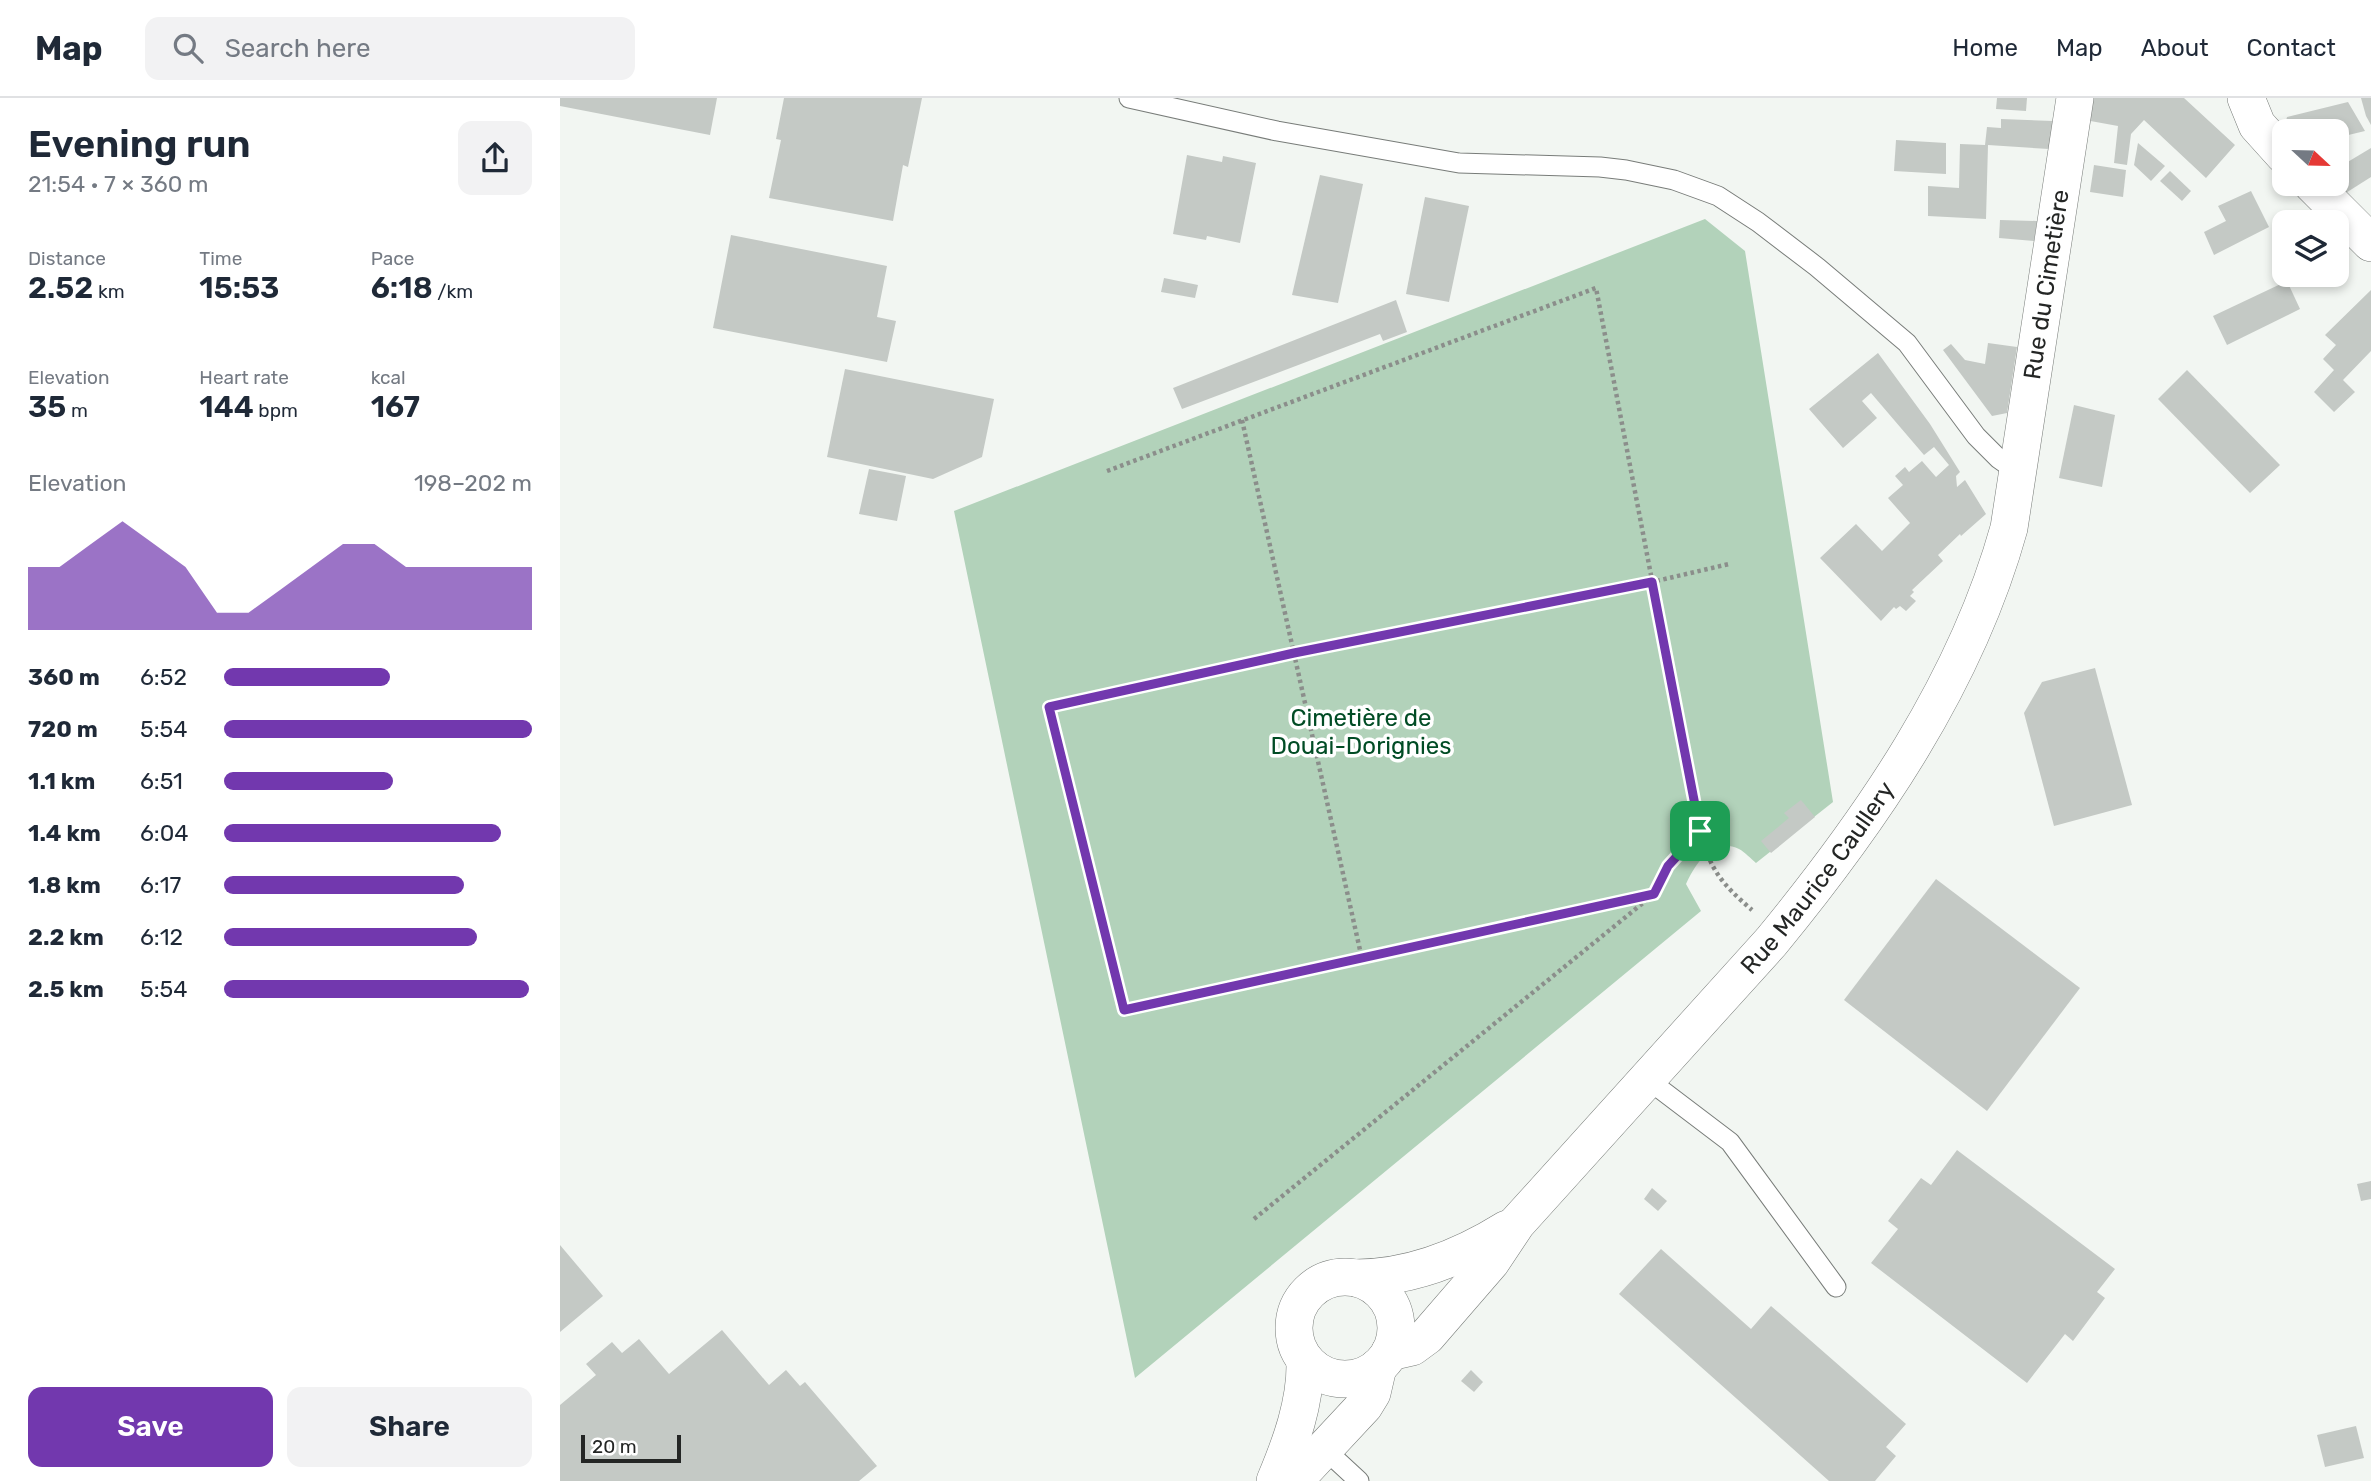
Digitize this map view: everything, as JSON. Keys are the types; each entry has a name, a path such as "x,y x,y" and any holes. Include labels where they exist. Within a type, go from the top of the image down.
{"street":[{"name":"Rue du Cimetière","path":"2019,474 2075,98"},
{"path":"2246,98 2257,125 2272,142"},
{"path":"2324,196 2371,243"},
{"name":"Rue Maurice Caullery","path":"1517,1223 1480,1245 1450,1258 1389,1275 1340,1277 1325,1281 1311,1290 1301,1302 1295,1316 1294,1332 1305,1361 1325,1376 1341,1380 1365,1376 1384,1360 1412,1347 1427,1336 1491,1262 1517,1223 1810,894 1908,753 1939,699 1973,629 2000,560 2019,474"},
{"path":"1294,1481 1368,1400 1397,1329 1392,1307 1377,1288 1356,1278"},
{"name":"Rue Maurice Caullery","path":"1275,1481 1305,1390 1305,1361"}],"lane":[{"path":"1129,98 1277,131 1459,163 1626,170 1674,180 1718,196 1758,222 1817,267 1907,343 1976,436 2019,474"},
{"path":"1647,1079 1730,1142 1836,1287"},
{"path":"1292,1433 1312,1440 1359,1481"}],"path":[{"path":"1107,471 1596,288 1706,854 1724,885 1778,933"},
{"path":"1242,420 1362,959"},
{"path":"1654,894 1124,1010 1049,707 1294,653 1652,582 1729,564"},
{"path":"1254,1219 1654,894 1668,866 1700,831"}],"green space":[{"name":"Cimetière de Douai-Dorignies","path":"1705,219 1745,251 1833,802 1756,863 1741,850 1730,846 1721,846 1706,854 1694,868 1686,884 1701,911 1135,1378 954,511"}],"building":[{"path":"560,98 717,98 710,135 560,106"},
{"path":"784,98 922,98 908,167 903,165 893,221 769,198 781,140 776,139"},
{"path":"1997,98 2027,98 2026,111 1996,109"},
{"path":"2088,98 2184,98 2235,145 2206,178 2144,120 2131,134 2127,165 2114,163 2118,126 2085,120"},
{"path":"2361,98 2371,98 2371,125 2366,116"},
{"path":"2348,102 2365,131 2349,135 2349,119 2287,117"},
{"path":"2001,119 2053,121 2049,149 1988,145 1986,219 1928,216 1928,186 1959,188 1960,144 1985,145 1987,127 2001,128"},
{"path":"1896,140 1946,143 1946,174 1894,171"},
{"path":"2138,143 2165,166 2151,181 2134,165"},
{"path":"2371,148 2371,177 2349,191 2349,161"},
{"path":"1187,155 1222,162 1223,156 1256,163 1240,243 1207,236 1206,240 1173,234"},
{"path":"2094,165 2126,170 2123,197 2090,192"},
{"path":"2170,171 2191,191 2182,201 2160,181"},
{"path":"1320,175 1363,184 1338,303 1292,295"},
{"path":"2251,191 2269,227 2214,255 2204,232 2226,221 2218,206"},
{"path":"1425,197 1469,206 1449,302 1406,294"},
{"path":"2000,220 2037,221 2034,241 1999,238"},
{"path":"731,235 887,266 877,317 896,321 887,362 713,328"},
{"path":"1164,278 1198,285 1195,298 1161,292"},
{"path":"2274,287 2290,287 2300,309 2227,345 2213,316"},
{"path":"2371,290 2371,351 2343,380 2355,392 2334,412 2314,392 2334,370 2323,359 2336,345 2325,335"},
{"path":"1396,300 1407,332 1383,341 1380,334 1182,409 1173,388"},
{"path":"1988,343 2017,347 2007,413 1992,416 1943,350 1951,344 1965,360 1985,364"},
{"path":"1878,353 1930,424 1960,472 1956,476 1957,487 1965,480 1986,514 1938,555 1943,561 1912,590 1914,592 1910,596 1916,601 1906,611 1900,606 1896,609 1894,607 1881,621 1820,558 1856,524 1882,551 1910,523 1888,498 1903,485 1895,476 1905,467 1909,472 1922,461 1936,477 1949,465 1934,447 1924,455 1871,393 1862,401 1877,418 1843,448 1809,409"},
{"path":"845,369 994,399 982,457 933,479 827,457"},
{"path":"2187,370 2280,465 2250,493 2158,399"},
{"path":"2074,405 2115,415 2102,487 2059,478"},
{"path":"869,469 906,476 897,521 859,514"},
{"path":"2095,668 2132,805 2054,826 2024,713 2042,682"},
{"path":"1801,800 1815,817 1771,853 1761,841 1789,818 1784,813"},
{"path":"1936,879 2080,988 1987,1111 1844,1000"},
{"path":"1957,1150 2115,1269 2097,1292 2105,1298 2073,1341 2065,1334 2027,1383 1871,1263 1898,1229 1888,1221 1921,1178 1931,1185"},
{"path":"2371,1181 2371,1199 2361,1201 2357,1184"},
{"path":"1652,1188 1667,1201 1658,1211 1644,1199"},
{"path":"560,1245 603,1296 560,1332"},
{"path":"1661,1249 1751,1329 1771,1306 1906,1424 1886,1447 1896,1456 1875,1481 1829,1481 1619,1294"},
{"path":"722,1330 769,1385 786,1370 800,1386 805,1382 877,1466 859,1481 560,1481 560,1405 596,1375 586,1364 612,1342 622,1353 639,1339 669,1374"},
{"path":"1471,1370 1483,1382 1474,1392 1461,1381"},
{"path":"2356,1426 2364,1458 2325,1467 2317,1435"}],"route":[{"path":"1652,582 1700,831 1668,866 1654,894 1124,1010 1049,707 1294,653 1652,582"}]}
